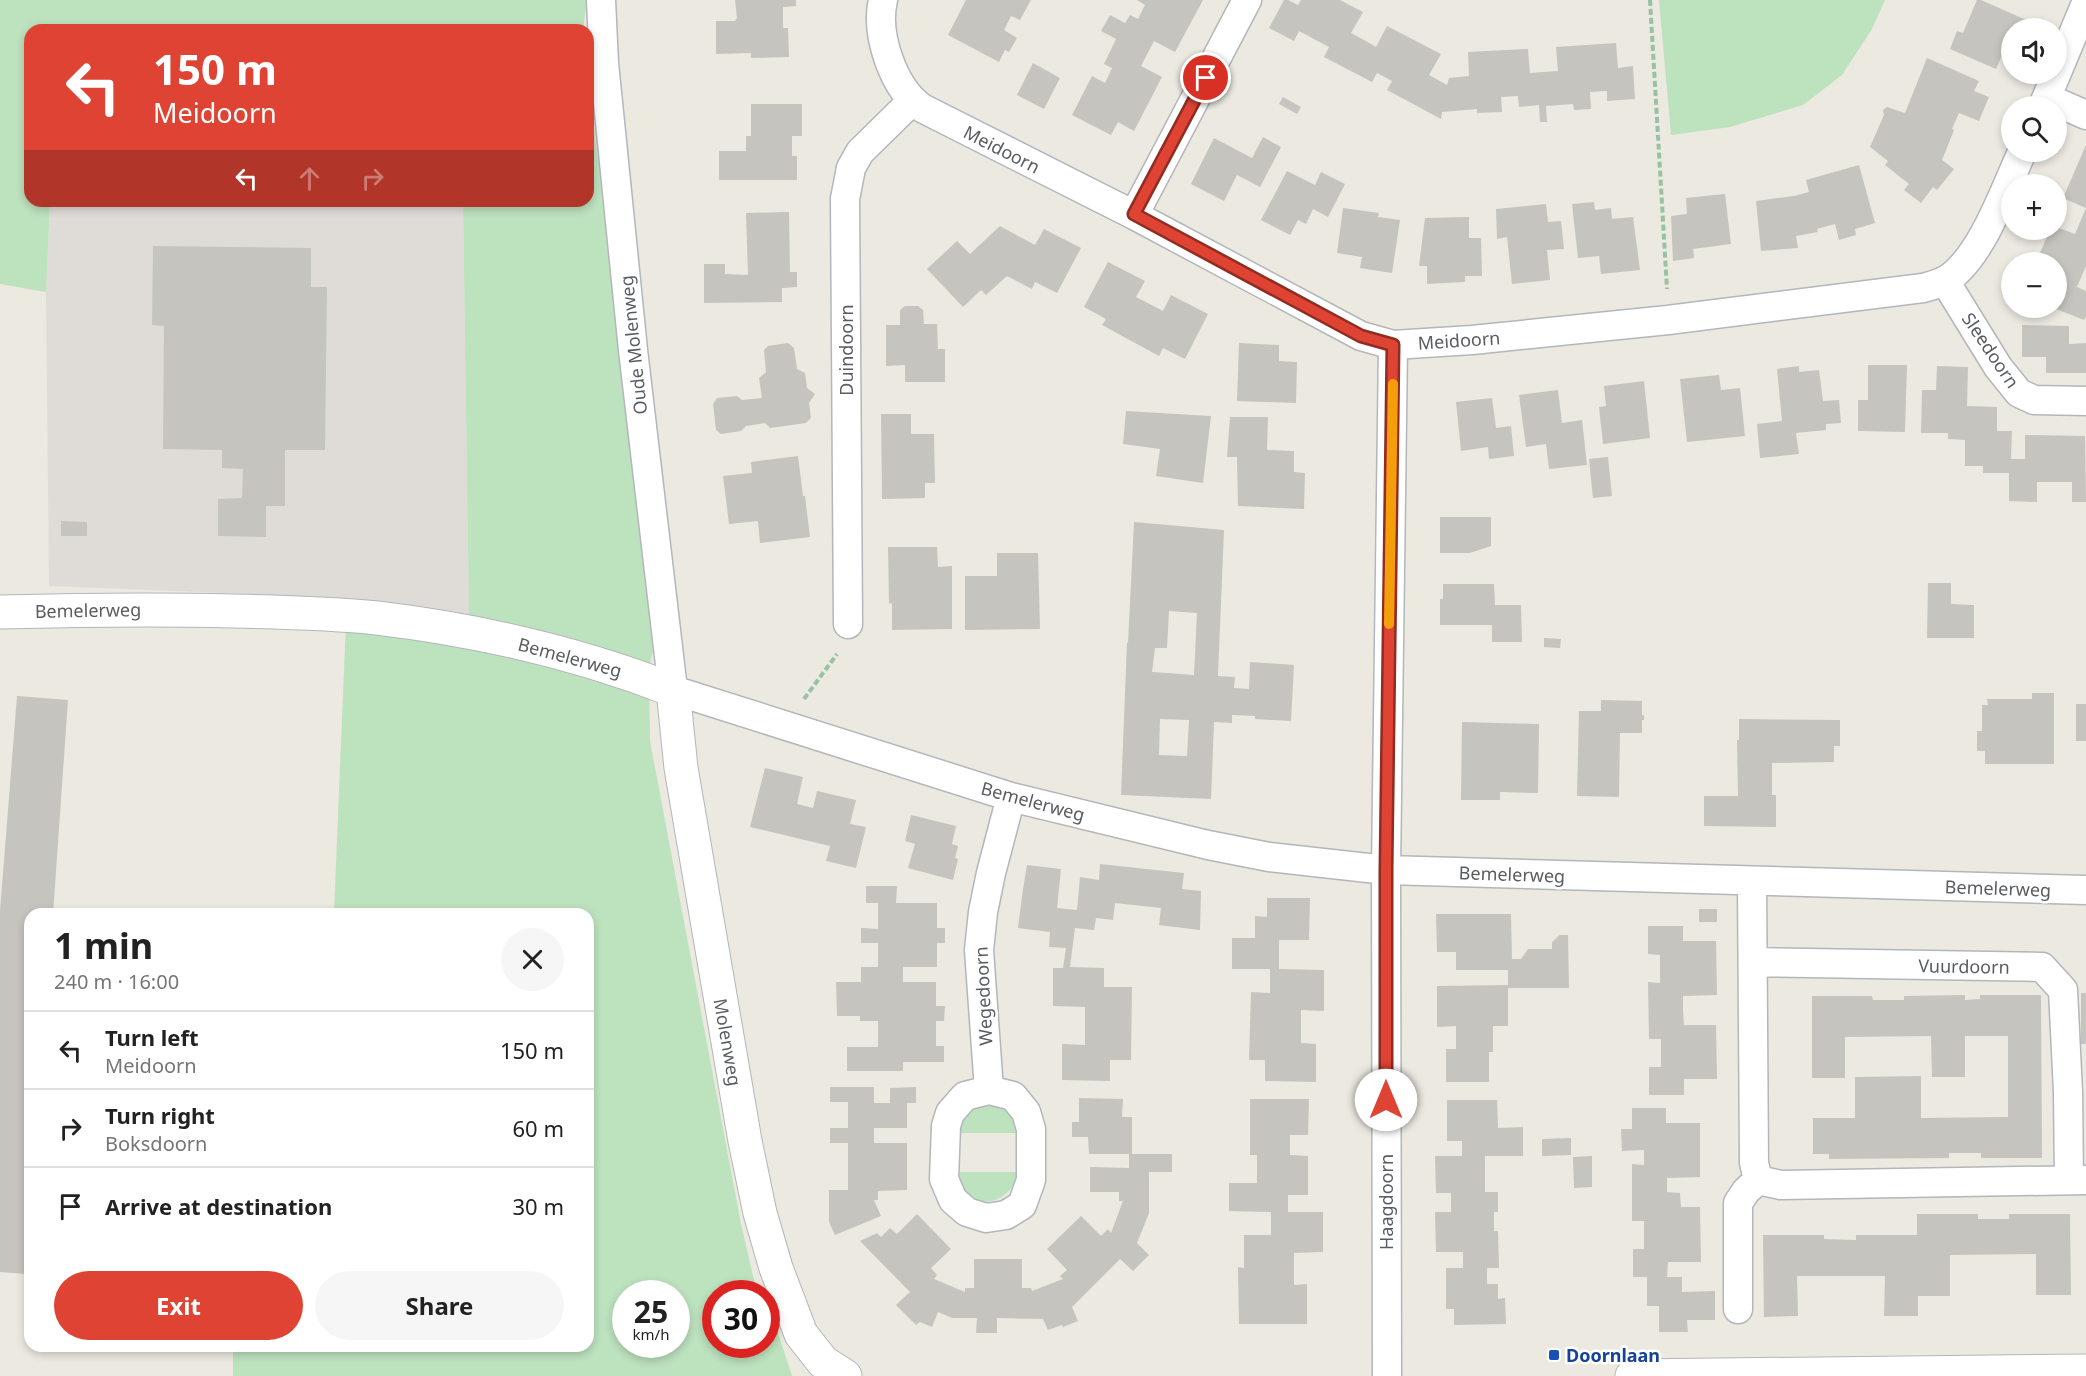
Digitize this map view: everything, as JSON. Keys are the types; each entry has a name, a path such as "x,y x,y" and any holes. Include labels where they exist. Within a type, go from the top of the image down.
{"street":[{"name":"Oude Molenweg","path":"602,0 604,63 630,327 673,690"},
{"name":"Meidoorn","path":"883,0 881,10 883,40 894,69 912,101 932,114 1134,214 1361,336 1393,345 1472,340 1668,320 1923,288 1945,281 1978,247 2017,162"},
{"path":"1134,214 1247,0"},
{"path":"2047,96 2086,3"},
{"name":"Duindoorn","path":"848,624 845,199 851,168 860,152 912,101"},
{"path":"2067,108 2086,114"},
{"name":"Sleedoorn","path":"1945,281 1998,367 2019,393 2034,400 2086,401"},
{"name":"Haagdoorn","path":"1387,1376 1386,870 1393,345"},
{"name":"Bemelerweg","path":"0,612 145,609 304,612 378,618 505,639 621,670 673,690 1011,797 1251,854 1386,870 2086,890"},
{"name":"Molenweg","path":"673,690 681,768 745,1141 760,1213 776,1268 801,1334 823,1362 842,1375"},
{"name":"Wegedoorn","path":"989,1090 978,950 991,873 1011,797"},
{"path":"1738,1309 1738,1203 1746,1191 1758,1180 1754,1163 1752,882"},
{"name":"Vuurdoorn","path":"1753,962 2042,967 2063,990 2077,1092 2078,1180 1780,1185 1758,1180"},
{"path":"1632,1376 2086,1371"}],"path":[{"path":"1650,0 1668,320"},
{"path":"795,728 801,702 841,648 842,632 848,624"}],"shaded area":[{"path":"50,207 463,207 469,617 346,598 49,586 46,292"}],"green space":[{"path":"0,0 587,0 584,24 24,24 24,207 50,207 46,292 0,284"},
{"path":"1659,0 1885,0 1872,29 1842,75 1803,105 1730,127 1671,135"},
{"path":"594,129 620,366 656,639 649,667 650,741 741,1224 754,1280 702,1280 702,1358 780,1358 780,1339 792,1376 233,1376 233,1352 594,1352 594,908 334,908 347,598 469,617 463,207 594,207"},
{"path":"977,1104 1005,1109 1016,1124 1017,1133 956,1133 962,1115"},
{"path":"957,1172 1018,1172 1009,1191 992,1201 983,1202 967,1195 960,1184"}],"building":[{"path":"735,0 796,0 796,6 783,7 783,28 788,28 789,57 751,58 751,53 716,54 716,21 735,21 737,18"},
{"path":"966,0 1031,0 1020,20 1011,16 1004,30 1017,38 1009,52 1005,50 999,62 948,35"},
{"path":"1137,0 1203,0 1175,52 1154,41 1141,66 1162,77 1134,131 1118,122 1111,135 1072,115 1092,76 1105,83 1112,68 1104,64 1116,39 1101,31 1110,15 1125,23 1130,15 1138,19 1145,5"},
{"path":"1284,0 1298,5 1301,0 1340,0 1363,12 1351,33 1376,47 1387,26 1441,54 1429,75 1447,85 1449,78 1469,76 1468,52 1528,49 1530,73 1558,71 1556,47 1616,43 1618,68 1633,66 1635,99 1607,101 1607,91 1590,92 1591,109 1574,110 1573,104 1546,106 1547,122 1540,122 1539,105 1519,107 1518,96 1501,97 1502,112 1477,113 1477,109 1442,112 1441,119 1387,90 1392,81 1377,73 1372,82 1324,57 1329,47 1299,31 1294,41 1269,28"},
{"path":"1977,0 2022,18 2001,18 2001,58 1996,69 1950,49 1957,31 1963,33"},
{"path":"1927,58 1979,81 1974,91 1989,97 1979,121 1959,113 1942,160 1954,169 1937,190 1933,187 1921,203 1904,190 1909,184 1885,165 1888,161 1870,147 1884,115 1883,110 1887,107 1905,113"},
{"path":"1033,63 1060,78 1044,109 1017,95"},
{"path":"1283,97 1301,107 1297,114 1279,104"},
{"path":"751,104 802,104 802,136 792,136 792,156 797,156 797,180 719,180 719,151 746,151 746,136 751,136"},
{"path":"1263,137 1281,147 1260,187 1237,175 1224,201 1191,184 1214,138 1252,158"},
{"path":"2086,145 2086,208 2067,200 2067,189"},
{"path":"1859,165 1875,223 1855,229 1856,235 1839,240 1835,224 1817,229 1818,232 1796,236 1798,248 1761,251 1756,201 1809,192 1806,180"},
{"path":"1287,171 1315,185 1321,172 1345,184 1328,217 1313,209 1306,224 1298,220 1290,235 1261,220"},
{"path":"1725,194 1731,244 1693,249 1694,258 1673,261 1671,216 1687,214 1686,198"},
{"path":"1594,202 1595,210 1611,208 1612,219 1633,217 1640,270 1601,274 1599,256 1578,258 1572,204"},
{"path":"1546,204 1548,222 1561,221 1564,249 1547,250 1550,280 1512,284 1507,237 1497,239 1496,209"},
{"path":"1343,208 1379,213 1378,217 1400,220 1392,273 1360,268 1362,257 1337,253"},
{"path":"2086,208 2086,266 2077,287 2086,291 2084,320 2067,313 2067,252 2040,252 2046,240 2067,240 2067,231 2075,234"},
{"path":"789,212 790,272 797,272 797,287 782,288 782,302 704,303 704,264 725,264 725,274 748,275 746,213"},
{"path":"1469,217 1469,238 1481,238 1482,276 1465,276 1465,282 1427,284 1427,266 1419,266 1425,218"},
{"path":"1000,226 1035,245 1044,229 1081,248 1057,293 1035,282 1032,289 1007,276 986,295 981,290 963,307 927,269 957,241 970,254"},
{"path":"153,246 311,248 311,287 327,287 325,450 285,450 285,506 266,506 266,537 218,536 218,499 242,498 243,469 222,468 222,450 163,449 164,326 152,325"},
{"path":"1108,262 1145,281 1136,297 1163,311 1171,295 1208,314 1185,359 1163,348 1159,356 1102,325 1106,319 1084,307"},
{"path":"905,306 918,306 923,310 924,324 937,324 938,349 945,349 945,382 905,382 905,365 886,366 886,325 900,325 900,310"},
{"path":"2022,325 2069,326 2069,344 2086,343 2086,373 2046,373 2046,357 2022,357"},
{"path":"788,343 794,348 797,369 805,373 807,388 815,394 809,403 811,418 806,423 770,428 765,423 746,426 741,431 721,434 716,430 713,404 717,398 737,396 742,400 762,398 759,378 766,372 764,350 768,346"},
{"path":"1239,343 1279,345 1279,361 1297,362 1296,403 1237,401"},
{"path":"1868,365 1907,365 1905,432 1858,431 1858,400 1868,400"},
{"path":"1799,366 1799,372 1819,370 1823,401 1839,400 1841,423 1826,424 1826,430 1796,433 1799,454 1760,458 1757,424 1782,421 1777,369"},
{"path":"1937,366 1968,367 1967,406 1997,407 1997,431 2012,431 2011,459 2025,459 2025,435 2085,436 2086,502 2072,502 2072,482 2037,482 2037,502 2009,501 2009,473 1983,473 1983,466 1965,466 1965,440 1948,439 1948,433 1921,433 1922,390 1936,390"},
{"path":"1719,375 1721,390 1740,388 1745,436 1687,442 1680,379"},
{"path":"1644,381 1650,438 1603,444 1599,407 1606,406 1604,386"},
{"path":"1558,390 1562,423 1582,420 1587,465 1549,469 1546,444 1526,447 1519,395"},
{"path":"1492,398 1496,428 1511,426 1514,456 1489,459 1488,447 1461,451 1456,402"},
{"path":"1126,411 1211,416 1203,483 1156,476 1160,449 1123,444"},
{"path":"881,414 911,414 911,434 934,434 935,483 925,483 925,498 882,499"},
{"path":"1230,417 1268,417 1267,450 1294,451 1294,472 1305,473 1304,509 1238,506 1237,457 1227,457"},
{"path":"798,456 810,537 760,543 758,521 729,524 723,476 752,473 751,462"},
{"path":"1608,457 1612,496 1593,498 1589,459"},
{"path":"1440,517 1491,517 1491,546 1470,553 1440,553"},
{"path":"61,521 87,522 87,536 61,536"},
{"path":"1134,522 1224,530 1218,676 1235,677 1234,688 1249,689 1250,662 1294,665 1291,721 1232,715 1232,723 1214,722 1211,799 1121,795","holes":["1169,611 1197,613 1194,675 1152,672 1155,648 1167,648","1160,719 1189,720 1187,756 1159,755"]},
{"path":"888,547 937,547 938,567 952,566 952,629 892,630"},
{"path":"997,553 1038,553 1040,629 965,630 965,576 997,576"},
{"path":"1928,583 1951,583 1951,604 1974,605 1974,638 1927,638"},
{"path":"1443,584 1494,584 1495,605 1521,605 1522,642 1492,642 1492,625 1440,625 1440,599 1443,599"},
{"path":"1544,638 1561,639 1560,648 1544,647"},
{"path":"2032,693 2054,693 2054,764 1985,764 1985,751 1977,751 1977,731 1982,731 1982,705 1988,705 1987,699 2032,699"},
{"path":"17,696 68,700 53,908 24,908 24,1274 0,1272 0,911"},
{"path":"1601,700 1642,701 1644,720 1642,720 1642,733 1620,733 1619,797 1577,796 1579,711 1601,711"},
{"path":"2076,704 2086,704 2086,741 2076,741"},
{"path":"1739,719 1840,720 1840,746 1834,746 1834,762 1772,763 1772,795 1776,795 1776,827 1704,826 1704,796 1738,796"},
{"path":"1462,722 1539,724 1538,793 1500,792 1500,800 1461,800"},
{"path":"765,768 803,777 797,804 813,808 817,791 856,800 850,824 866,827 856,868 826,861 830,846 750,827"},
{"path":"911,815 956,826 952,844 958,846 955,858 958,859 953,880 908,868 915,844 905,841"},
{"path":"1100,864 1184,873 1182,889 1201,891 1200,930 1159,925 1161,908 1115,903 1113,920 1096,918 1094,930 1075,928 1070,967 1104,968 1104,987 1132,987 1131,1060 1110,1060 1110,1081 1062,1080 1062,1044 1085,1045 1085,1007 1053,1006 1053,968 1063,968 1066,948 1049,947 1050,932 1018,928 1027,865 1061,869 1057,908 1077,910 1080,877 1099,880"},
{"path":"866,886 897,886 896,903 937,903 937,928 945,928 945,943 937,943 937,967 903,967 903,982 936,982 936,1006 945,1006 944,1021 936,1021 936,1046 944,1046 944,1062 903,1062 903,1071 847,1071 847,1047 878,1047 878,1021 860,1021 860,1016 837,1016 836,982 861,982 861,967 878,967 878,943 861,943 861,928 878,929 878,903 866,903"},
{"path":"1267,898 1310,898 1309,940 1279,940 1279,969 1324,970 1324,1011 1301,1010 1301,1043 1316,1044 1316,1082 1265,1081 1265,1060 1249,1060 1251,992 1270,993 1270,969 1232,969 1232,938 1255,938 1255,916 1267,917"},
{"path":"1699,909 1717,909 1717,922 1699,922"},
{"path":"1436,914 1511,914 1512,959 1521,959 1528,949 1552,949 1552,942 1560,935 1568,935 1569,988 1508,988 1508,1026 1493,1026 1493,1052 1489,1052 1489,1082 1446,1082 1446,1049 1456,1049 1456,1026 1437,1027 1437,986 1508,985 1508,970 1456,970 1456,952 1437,952"},
{"path":"1648,926 1683,926 1683,941 1716,941 1717,995 1683,996 1683,1010 1684,1025 1716,1025 1717,1079 1684,1079 1684,1095 1649,1095 1649,1067 1661,1067 1661,1039 1649,1039 1648,982 1660,983 1660,955 1648,954"},
{"path":"2081,993 2086,993 2086,1044 2081,1044"},
{"path":"1965,995 1965,1000 1980,999 1980,995 2041,995 2042,1158 1981,1158 1981,1153 1949,1153 1949,1158 1829,1159 1829,1154 1813,1154 1813,1118 1855,1118 1855,1077 1921,1076 1921,1118 2008,1117 2008,1036 1965,1036 1965,1077 1932,1077 1931,1036 1845,1037 1845,1078 1812,1078 1812,996 1872,996 1873,1000 1904,1000 1904,996"},
{"path":"830,1087 874,1087 874,1103 890,1103 890,1088 916,1087 916,1103 907,1103 907,1128 874,1128 874,1143 907,1143 907,1190 878,1191 878,1200 874,1200 881,1216 835,1235 829,1222 829,1190 848,1190 848,1143 830,1143 830,1128 848,1128 848,1102 830,1102"},
{"path":"1079,1098 1123,1099 1122,1117 1132,1117 1132,1154 1172,1154 1172,1172 1149,1172 1149,1213 1137,1243 1149,1255 1133,1271 1120,1259 1072,1307 1078,1321 1063,1327 1062,1325 1048,1330 1043,1319 997,1318 997,1333 976,1333 977,1318 952,1318 938,1312 932,1327 920,1322 916,1325 896,1305 910,1292 860,1241 877,1233 881,1237 890,1228 897,1234 917,1214 951,1249 931,1268 937,1275 934,1279 965,1292 965,1288 974,1288 974,1259 1022,1259 1022,1288 1031,1288 1032,1291 1063,1279 1060,1276 1067,1270 1047,1249 1081,1216 1101,1236 1108,1229 1111,1233 1123,1201 1119,1201 1119,1192 1090,1192 1090,1167 1129,1168 1129,1154 1089,1154 1088,1137 1072,1137 1072,1122 1079,1122"},
{"path":"1250,1099 1309,1099 1308,1135 1290,1135 1290,1155 1308,1156 1308,1195 1288,1195 1288,1212 1323,1212 1323,1252 1294,1253 1294,1285 1307,1284 1307,1324 1239,1324 1238,1267 1244,1268 1244,1235 1271,1235 1271,1212 1229,1211 1229,1183 1257,1183 1257,1155 1250,1155"},
{"path":"1447,1100 1497,1100 1498,1128 1523,1127 1523,1156 1485,1156 1485,1192 1498,1192 1498,1212 1494,1212 1494,1231 1498,1231 1499,1268 1487,1268 1487,1284 1498,1284 1498,1299 1505,1298 1506,1324 1454,1325 1454,1309 1446,1309 1446,1268 1463,1268 1463,1252 1436,1252 1435,1212 1451,1212 1451,1193 1436,1193 1435,1156 1462,1156 1462,1141 1447,1141"},
{"path":"1632,1108 1666,1108 1666,1123 1700,1123 1700,1177 1667,1178 1667,1192 1680,1193 1681,1207 1700,1207 1701,1262 1668,1262 1667,1277 1682,1277 1682,1292 1715,1291 1715,1320 1687,1320 1688,1332 1659,1332 1659,1306 1647,1306 1647,1277 1633,1277 1633,1249 1644,1249 1644,1221 1632,1221 1632,1164 1644,1165 1644,1150 1622,1151 1621,1129 1632,1129"},
{"path":"1571,1138 1571,1155 1542,1156 1542,1139"},
{"path":"1592,1156 1592,1187 1574,1188 1573,1157"},
{"path":"1917,1214 1978,1214 1978,1219 2009,1219 2009,1214 2070,1214 2071,1295 2036,1295 2036,1254 1950,1255 1950,1296 1918,1296 1918,1316 1884,1316 1885,1276 1797,1276 1798,1316 1764,1317 1763,1235 1824,1235 1824,1239 1856,1240 1856,1235 1917,1235"}],"slow traffic":[{"path":"1389,624 1393,384"}],"place":[{"name":"Doornlaan","path":"1554,1355"}],"route":[{"path":"1206,78 1134,214 1361,336 1393,345 1386,870 1386,1100"}]}
